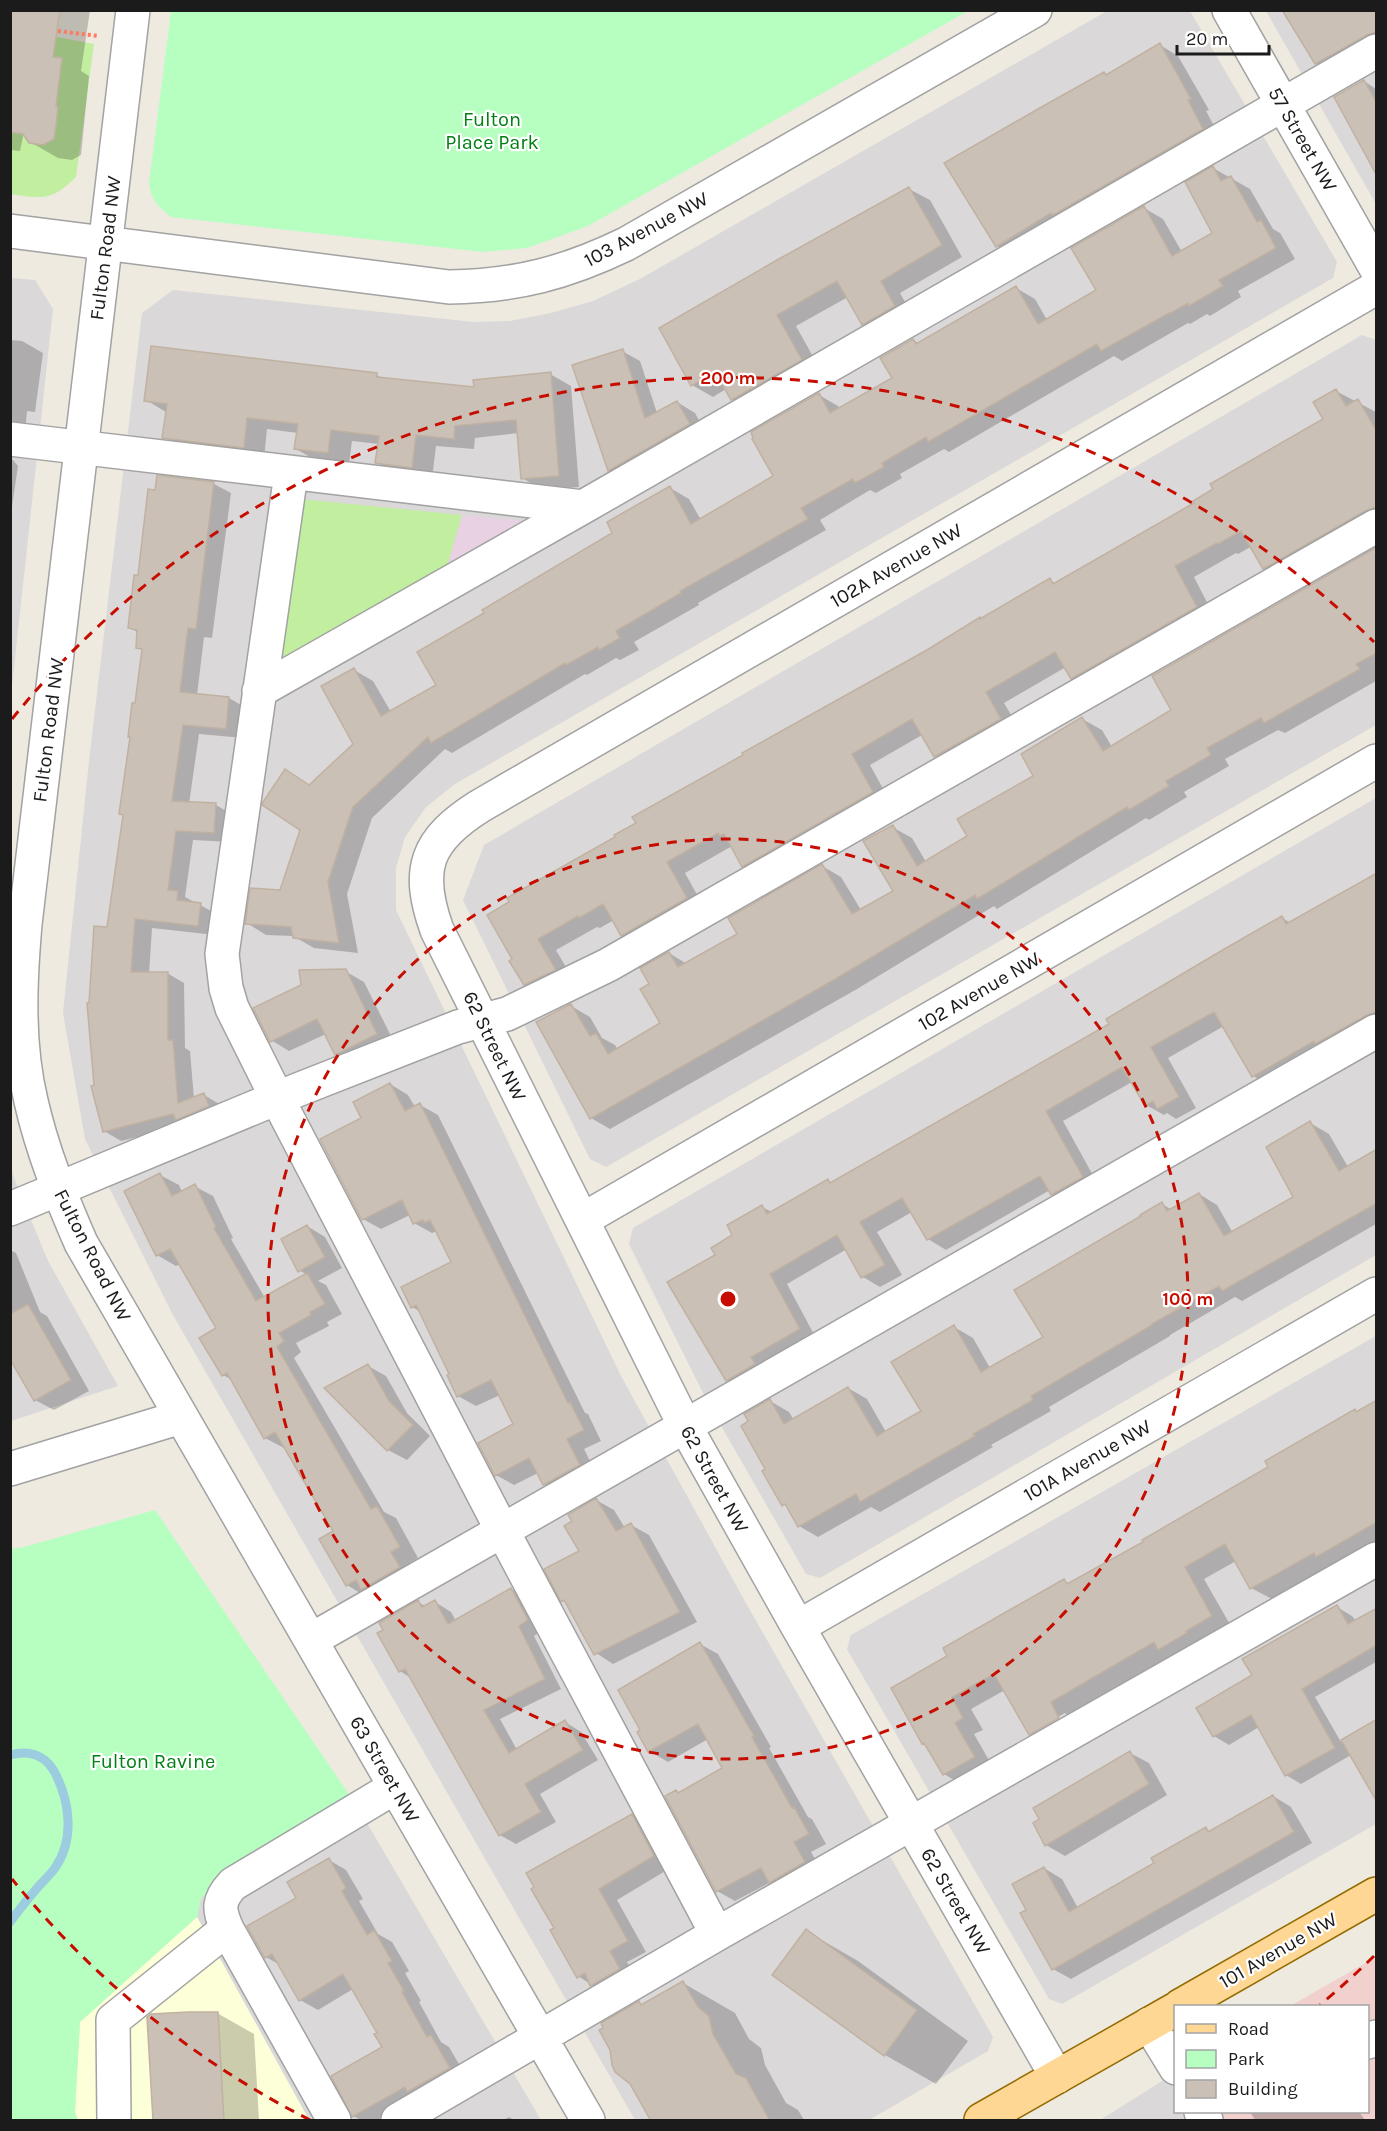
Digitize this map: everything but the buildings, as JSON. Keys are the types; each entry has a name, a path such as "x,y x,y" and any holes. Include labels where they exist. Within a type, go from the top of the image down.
{"main road":[{"name":"101 Avenue NW","path":"1183,2005 1377,1894"},
{"path":"981,2121 1162,2016"}],"street":[{"name":"Fulton Road NW","path":"133,10 26,912 20,994 30,1100 57,1189 81,1243 181,1417"},
{"name":"103 Avenue NW","path":"10,231 449,287 481,286 547,276 597,258 626,244 1035,10"},
{"name":"57 Street NW","path":"1229,10 1377,268"},
{"path":"259,691 1377,51"},
{"name":"102A Avenue NW","path":"430,858 436,843 447,830 480,806 1377,288"},
{"path":"10,439 583,507"},
{"path":"291,474 222,954 225,988 232,1008 277,1098 502,1530 717,1935"},
{"path":"10,1209 277,1098 458,1027 507,1014 608,965 1377,526"},
{"name":"102 Avenue NW","path":"582,1220 1377,761"},
{"name":"62 Street NW","path":"430,858 427,892 429,907 437,930 684,1426 1057,2077"},
{"path":"311,1640 1377,1031"},
{"name":"101A Avenue NW","path":"798,1627 1377,1294"},
{"path":"10,1469 181,1417"},
{"name":"63 Street NW","path":"181,1417 588,2121"},
{"path":"398,2121 539,2037 1377,1559"},
{"path":"334,2121 227,1929 220,1905 223,1894 233,1884 395,1787"},
{"path":"114,2121 113,2020 227,1929"},
{"path":"1162,2016 1174,2061"}],"path":[{"path":"58,31 101,37"}],"shaded area":[{"path":"1107,11 1190,11 1337,262 1333,278 455,784 426,807 405,837 396,868 396,910 621,1376 747,1605 993,2037 988,2051 869,2120 635,2120 173,1315 85,1139 63,1013 89,761 142,313 173,290 474,322 510,321 551,313 593,301 640,279"},
{"path":"1266,11 1376,11 1376,204"},
{"path":"11,278 35,280 53,309 11,695"},
{"path":"1362,335 1376,340 1376,725 606,1167 590,1159 463,900 484,845"},
{"path":"462,515 532,522 443,580"},
{"path":"1376,798 1376,1255 820,1578 806,1574 708,1403 629,1244 633,1228"},
{"path":"10,1165 48,1261 118,1386 11,1421"},
{"path":"1376,1336 1376,1824 1062,2004 1049,1999 847,1649 851,1635"},
{"path":"357,1806 541,2120 309,2120 197,1917 201,1898"},
{"path":"197,1917 309,2120 78,2120 75,2112 80,2022"},
{"path":"1376,1957 1376,2120 1225,2120 1221,2113 1369,2113 1369,2005 1292,2005"},
{"path":"1174,2074 1174,2113 1221,2113 1225,2120 1100,2120"}],"green space":[{"name":"Fulton Place Park","path":"171,10 968,11 588,226 527,248 483,252 171,217 156,203 149,183"},
{"path":"52,36 94,44 76,177 68,185 46,196 31,197 11,194 11,132 23,134 29,143 43,145 56,125 58,107 49,105 49,57"},
{"path":"290,498 462,515 443,580 291,668 265,645"},
{"name":"Fulton Ravine","path":"155,1510 357,1806 201,1898 197,1917 80,2022 75,2112 78,2120 11,2120 10,1549"}],"waterway":[{"path":"10,1755 29,1753 40,1757 50,1765 64,1795 68,1820 66,1845 55,1868 10,1922"}]}
